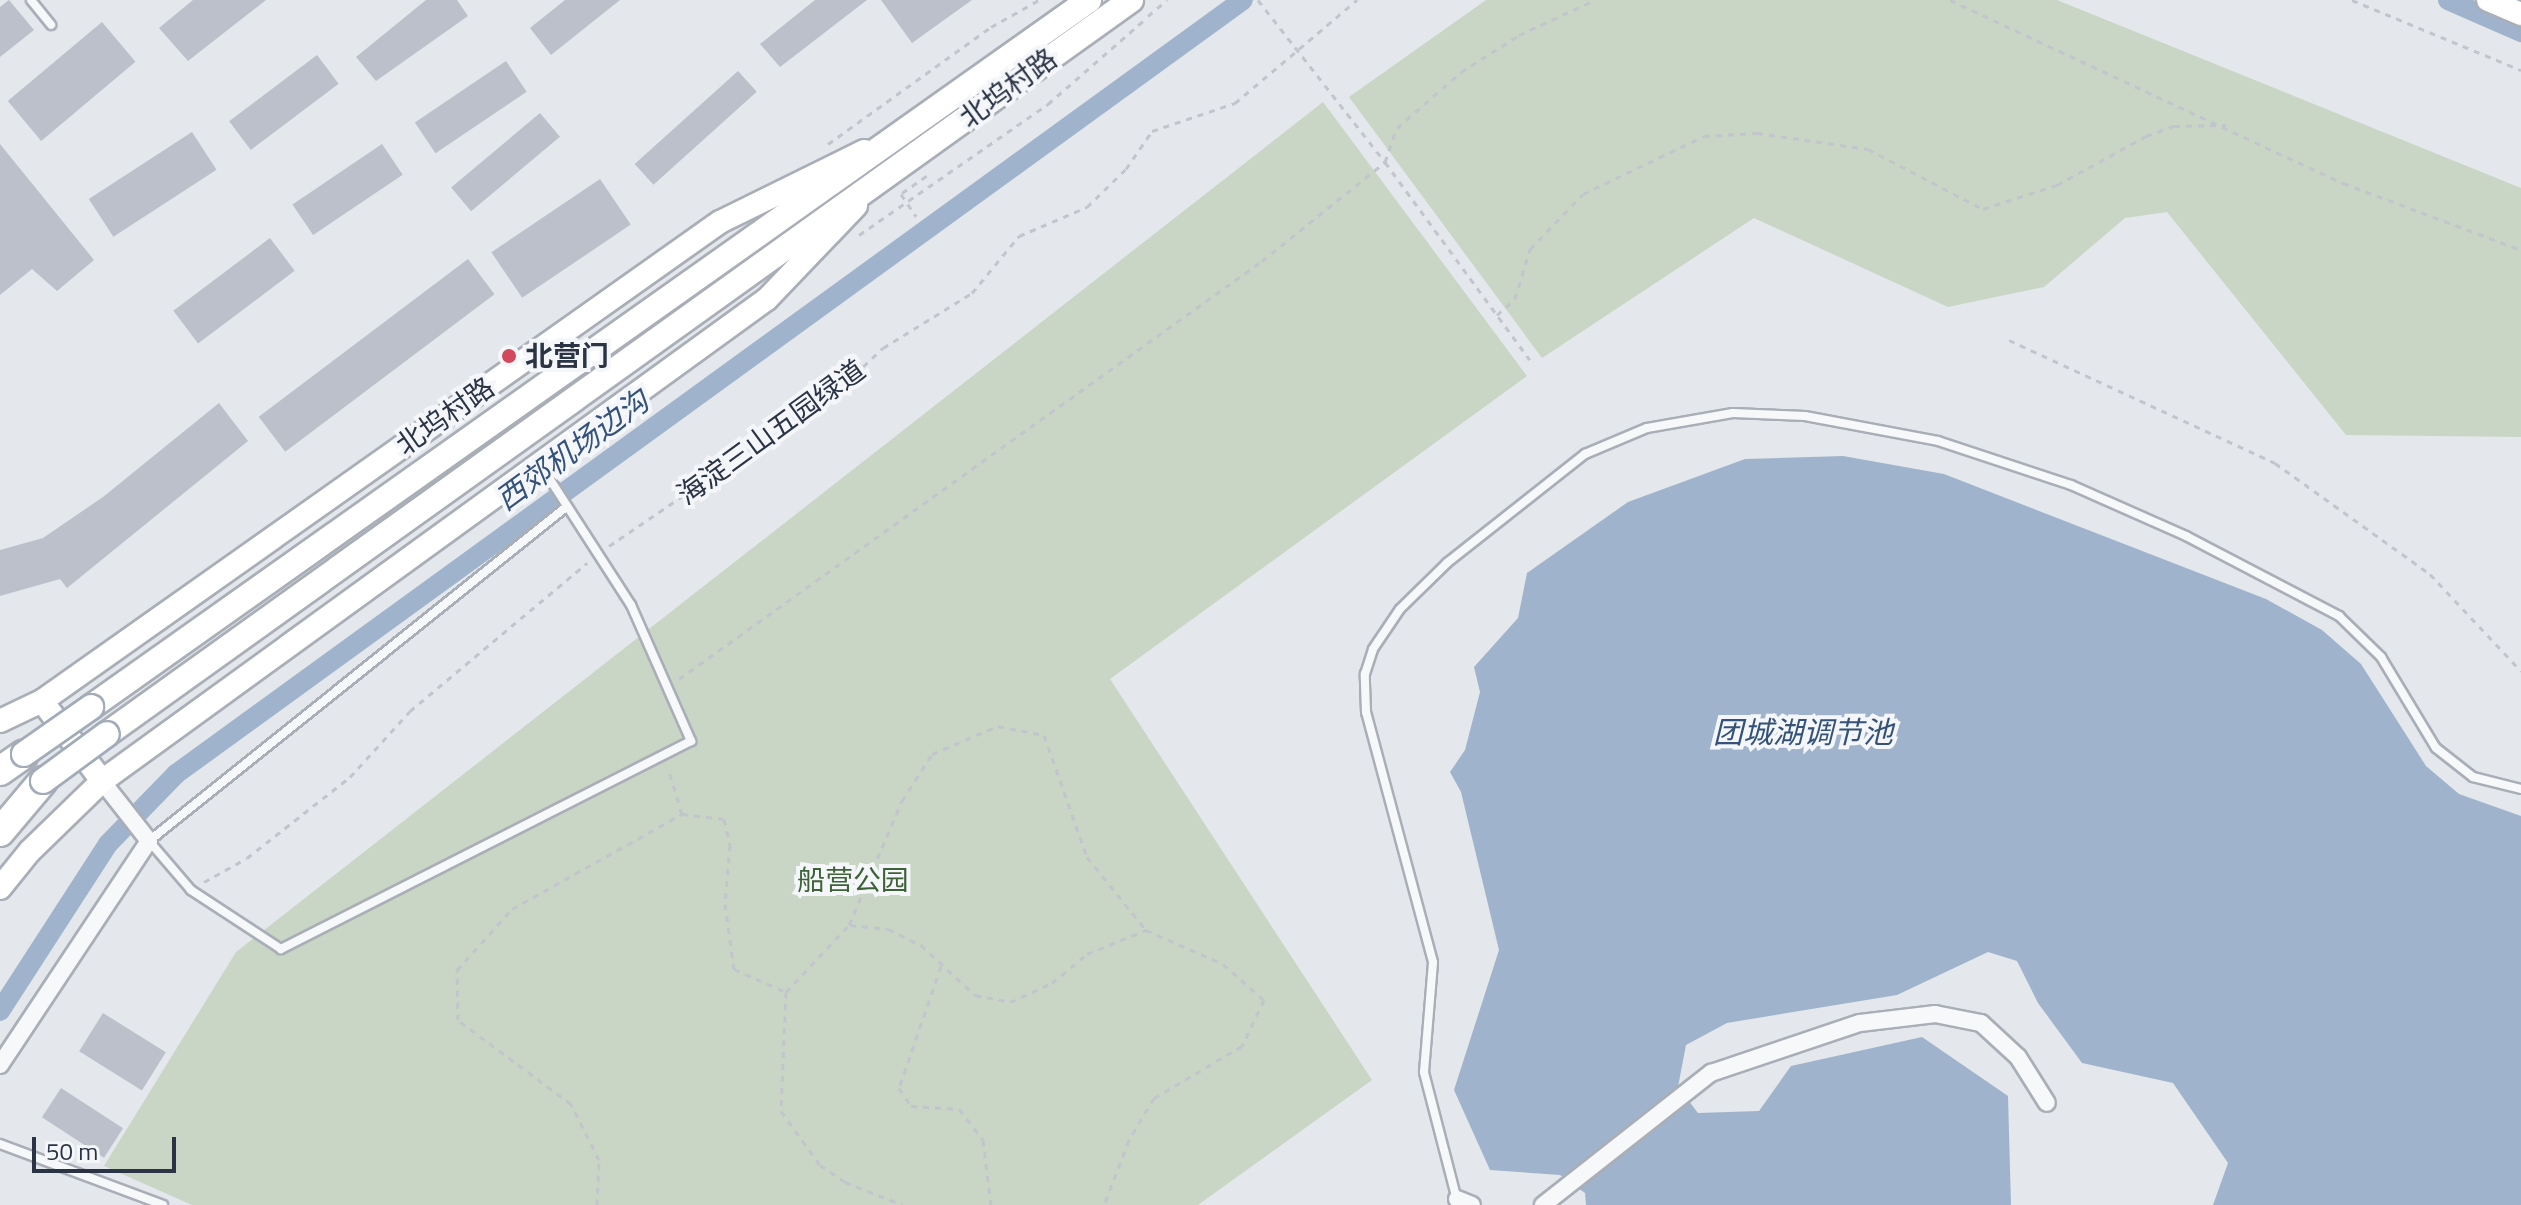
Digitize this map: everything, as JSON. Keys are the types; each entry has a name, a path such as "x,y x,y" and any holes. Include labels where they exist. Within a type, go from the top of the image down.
{"highway":[{"path":"0,771 12,758"},
{"path":"0,811 43,781"},
{"path":"0,832 43,781"}],"main road":[{"name":"北坞村路","path":"12,758 91,707 1089,0"},
{"name":"北坞村路","path":"43,781 893,185 1131,0"}],"street":[{"path":"2488,0 2521,14"},
{"name":"北坞村路","path":"0,721 42,701 720,222 904,131"},
{"name":"北坞村路","path":"0,888 30,851 102,781 767,299 893,185"},
{"path":"0,705 42,701 149,841 0,1065"},
{"path":"1543,1205 1711,1073 1860,1023 1935,1014 1981,1023 2018,1057 2047,1103"}],"lane":[{"path":"31,0 51,25"},
{"path":"1462,1203 1424,1072 1433,962 1366,712 1365,674 1373,649 1400,609 1447,563 1585,454 1647,428 1733,413 1805,416 1938,441 2071,485 2186,536 2339,616 2381,657 2436,748 2473,777 2521,789"},
{"path":"540,464 631,605 691,741 281,949 191,890 149,841 565,506"},
{"path":"0,1144 163,1205"}],"path":[{"path":"823,147 991,27 1039,0"},
{"path":"856,237 1048,104 1167,0"},
{"path":"1258,0 1385,162 1530,360"},
{"name":"海淀三山五园绿道","path":"191,890 247,858 350,777 410,711 597,555 837,391 883,348 972,293 1019,236 1087,207 1126,169 1152,131 1235,103 1357,0"},
{"path":"667,687 1250,270 1385,162 1397,128 1461,72 1519,35 1595,0"},
{"path":"1950,0 2226,125 2343,183 2521,250"},
{"path":"2352,0 2521,70"},
{"path":"1497,315 1515,299 1530,249 1583,194 1635,165 1704,136 1757,133 1868,149 1983,209 2057,185 2146,136 2174,126 2226,125"},
{"path":"893,185 931,173"},
{"path":"890,201 893,185"},
{"path":"893,185 916,216"},
{"path":"2009,340 2275,463 2430,574 2521,671"},
{"path":"903,1205 845,1182 820,1165 781,1111 786,992 849,925 902,801 932,754 998,726 1044,735 1087,857 1146,930 1223,964 1264,1000 1242,1046 1154,1098 1129,1140 1104,1205"},
{"path":"663,753 682,814"},
{"path":"597,1205 599,1160 571,1104 458,1020 457,970 512,909 682,814 724,819 730,845 725,904 734,969 786,992"},
{"path":"849,925 888,929 921,945 975,995 1010,1002 1052,983 1087,954 1146,930"},
{"path":"941,966 899,1088 911,1106 959,1109 975,1129 983,1140 991,1205"}],"green space":[{"path":"1486,0 2057,0 2521,188 2521,437 2346,435 2167,212 2125,218 2044,287 1948,307 1754,218 1542,358 1349,97"},
{"name":"船营公园","path":"1323,102 1527,376 1110,679 1372,1080 1198,1205 192,1205 104,1166 236,952"}],"water":[{"name":"团城湖调节池","path":"1843,456 1944,474 2266,599 2322,630 2361,664 2426,766 2459,794 2521,816 2521,1205 2213,1205 2228,1163 2173,1083 2082,1063 2038,1003 2017,961 1988,952 1897,995 1727,1023 1686,1045 1678,1087 1698,1113 1759,1111 1791,1066 1922,1037 2008,1096 2011,1205 1586,1205 1585,1193 1560,1175 1490,1170 1454,1090 1499,950 1461,792 1450,772 1465,750 1480,692 1474,667 1518,618 1527,573 1628,502 1745,459"}],"building":[{"path":"9,0 34,30 0,57 0,7"},
{"path":"193,0 266,0 188,61 159,28"},
{"path":"426,0 457,0 468,16 376,81 356,57"},
{"path":"565,0 620,0 551,55 530,28"},
{"path":"815,0 867,0 780,67 760,44"},
{"path":"881,0 972,0 912,43"},
{"path":"102,22 135,62 41,141 8,101"},
{"path":"317,55 339,84 251,150 229,121"},
{"path":"506,61 527,92 435,153 415,123"},
{"path":"738,71 757,92 653,185 635,164"},
{"path":"540,113 560,137 471,211 451,188"},
{"path":"192,132 217,170 113,237 89,199"},
{"path":"0,144 94,260 57,291 32,269 0,295"},
{"path":"382,144 403,175 313,235 292,204"},
{"path":"600,179 631,225 522,298 491,252"},
{"path":"270,238 295,271 198,344 173,311"},
{"path":"468,259 494,294 285,452 259,417"},
{"path":"219,403 248,441 67,588 60,579 0,596 0,550 43,538 103,497"},
{"path":"103,1013 166,1052 142,1090 79,1051"},
{"path":"61,1088 123,1128 104,1158 42,1117"}],"waterway":[{"name":"西郊机场边沟","path":"0,1011 108,844 176,774 1243,0"},
{"name":"西郊机场边沟","path":"2448,0 2521,32"}],"place":[{"name":"北营门","path":"509,356"}]}
